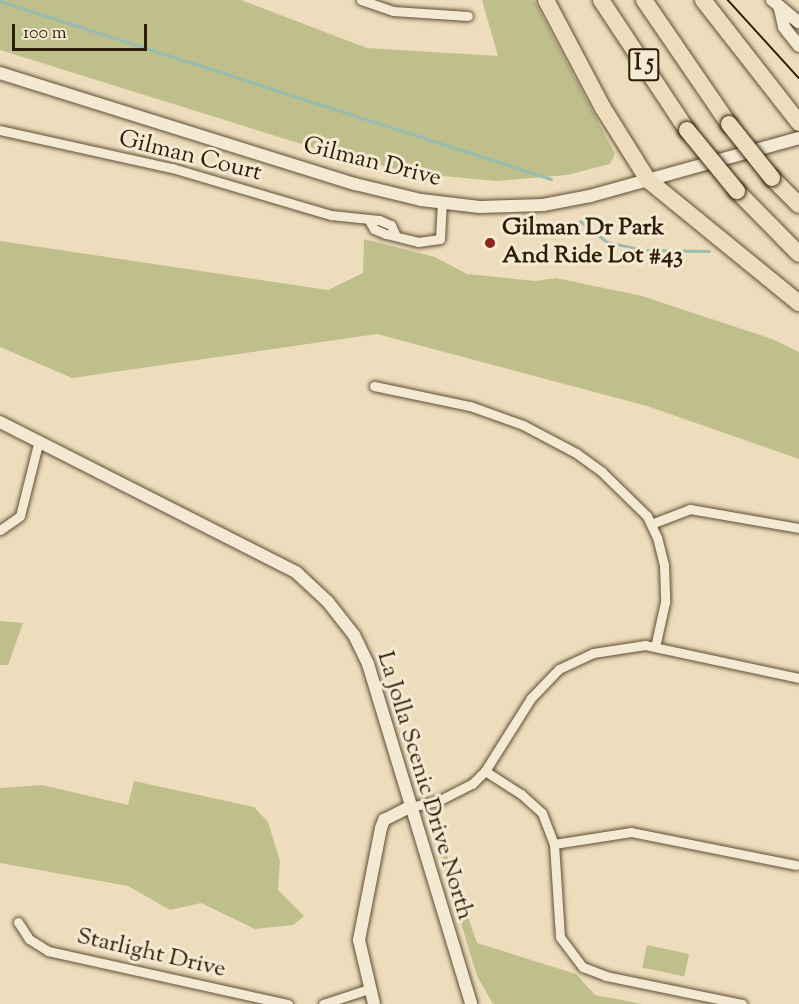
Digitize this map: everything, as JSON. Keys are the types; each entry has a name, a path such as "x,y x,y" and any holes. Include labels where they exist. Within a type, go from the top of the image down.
{"highway":[{"path":"546,0 603,108 648,180 799,303"},
{"name":"I 5","path":"601,0 687,130 737,191 799,254"},
{"name":"I 5","path":"644,0 729,124 772,178 799,205"},
{"path":"703,0 799,123"}],"main road":[{"path":"776,4 799,23"},
{"path":"776,4 784,27 799,46"},
{"name":"Gilman Drive","path":"0,73 355,184 442,203 543,205 648,180 799,138"},
{"name":"La Jolla Scenic Drive North","path":"0,422 297,573 328,602 354,635 368,664 471,1004"},
{"path":"374,1004 359,940 384,820 410,807"}],"street":[{"path":"361,0 468,16"},
{"name":"Gilman Court","path":"0,130 172,168 297,206 370,222 379,220 391,225 395,234 418,242 440,239 442,203"},
{"path":"374,386 470,406 523,425 576,453 601,471 651,524 664,565 665,602 656,647"},
{"path":"0,530 20,516 39,440"},
{"path":"651,524 690,509 799,528"},
{"path":"410,807 461,791 485,771 531,698 559,669 593,653 621,646 656,647 799,678"},
{"path":"485,771 521,794 542,813 554,844 560,937 583,967 606,976 722,1002 742,1004"},
{"path":"554,844 631,832 796,865"},
{"name":"Starlight Drive","path":"18,922 29,939 48,951 288,1004"},
{"path":"323,1004 369,989"}],"green space":[{"path":"0,0 241,0 367,48 498,56 482,0 534,0 615,154 610,164 567,175 497,181 420,174 340,156 0,50"},
{"path":"364,239 435,257 467,274 536,281 556,278 642,296 772,339 799,352 799,459 647,406 377,334 72,378 0,347 0,241 328,290 363,273"},
{"path":"0,621 23,623 8,665 0,665"},
{"path":"134,781 254,807 268,822 280,861 278,890 304,916 293,925 255,929 201,903 170,910 128,886 0,863 0,788 42,785 128,805"},
{"path":"433,814 477,943 576,974 595,995 642,1004 493,1004 477,976 438,846"},
{"path":"647,945 689,954 684,976 642,967"}],"waterway":[{"path":"0,1 551,179"},
{"path":"580,221 607,242 645,250 709,251"}],"tram line":[{"path":"728,0 799,78"}],"place":[{"name":"Gilman Dr Park And Ride Lot #43","path":"490,243"}]}
